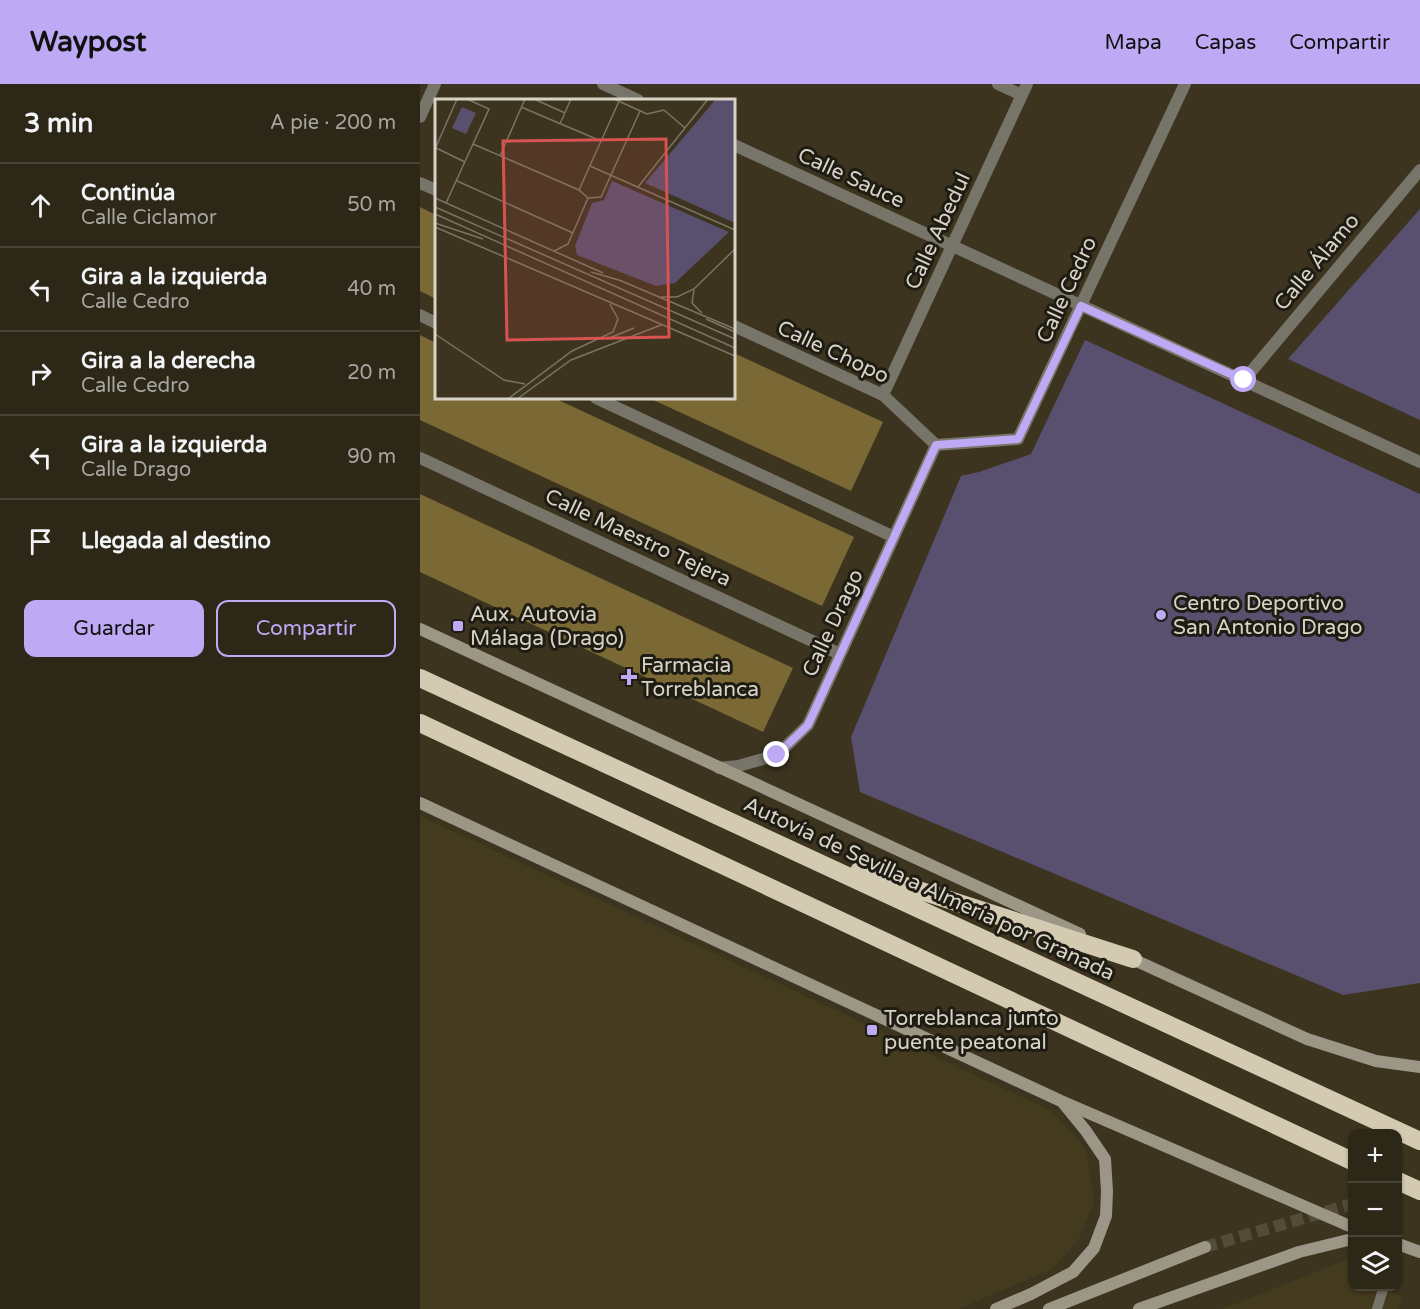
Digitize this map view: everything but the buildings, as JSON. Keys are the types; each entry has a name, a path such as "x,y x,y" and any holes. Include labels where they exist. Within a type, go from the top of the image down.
{"highway":[{"name":"Autovía de Sevilla a Almería por Granada","path":"420,678 1420,1142"},
{"path":"420,723 1348,1159"},
{"path":"783,846 1133,959"},
{"path":"1402,1183 1420,1191"}],"street":[{"path":"420,117 435,84"},
{"path":"603,84 636,99"},
{"path":"998,84 1025,90"},
{"name":"Calle Cedro","path":"936,445 1018,439 1185,84"},
{"name":"Calle Abedul","path":"883,395 1025,90"},
{"name":"Calle Sauce","path":"735,145 1420,462"},
{"name":"Calle Álamo","path":"1244,380 1420,170"},
{"path":"420,183 435,190"},
{"path":"420,315 435,322"},
{"name":"Calle Chopo","path":"735,326 883,395 936,445"},
{"path":"598,399 894,537"},
{"name":"Calle Drago","path":"719,768 738,766 777,755 808,725 936,445"},
{"name":"Calle Maestro Tejera","path":"420,458 840,654"},
{"path":"420,629 1307,1039 1420,1077"},
{"path":"420,803 1061,1101 1348,1225"},
{"path":"1376,1061 1420,1067"},
{"path":"996,1309 1032,1294 1073,1272 1094,1248 1106,1216 1105,1159 1061,1101"},
{"path":"1139,1309 1299,1252 1348,1240"},
{"path":"1402,1245 1420,1252"},
{"path":"1049,1309 1205,1247"}],"lane":[{"path":"1377,1309 1383,1291"}],"shaded area":[{"path":"1420,209 1420,420 1288,359"},
{"name":"Centro Deportivo San Antonio Drago","path":"1085,340 1420,494 1420,983 1343,995 860,792 851,737 961,476 1031,454"},
{"path":"420,816 1052,1111 1086,1149 1094,1203 1078,1241 1052,1269 959,1309 420,1309"},
{"path":"1348,1259 1348,1291 1392,1291 1402,1298 1399,1309 1222,1309"}],"tunnel":[{"path":"1205,1247 1348,1205"}],"place":[{"name":"Centro Deportivo San Antonio Drago","path":"1161,615"},
{"name":"Aux. Autovia Málaga (Drago)","path":"458,626"},
{"name":"Farmacia Torreblanca","path":"629,677"},
{"name":"Torreblanca junto puente peatonal","path":"872,1030"}],"route":[{"path":"777,755 808,725 936,445 1018,439 1081,306 1244,380"}]}
